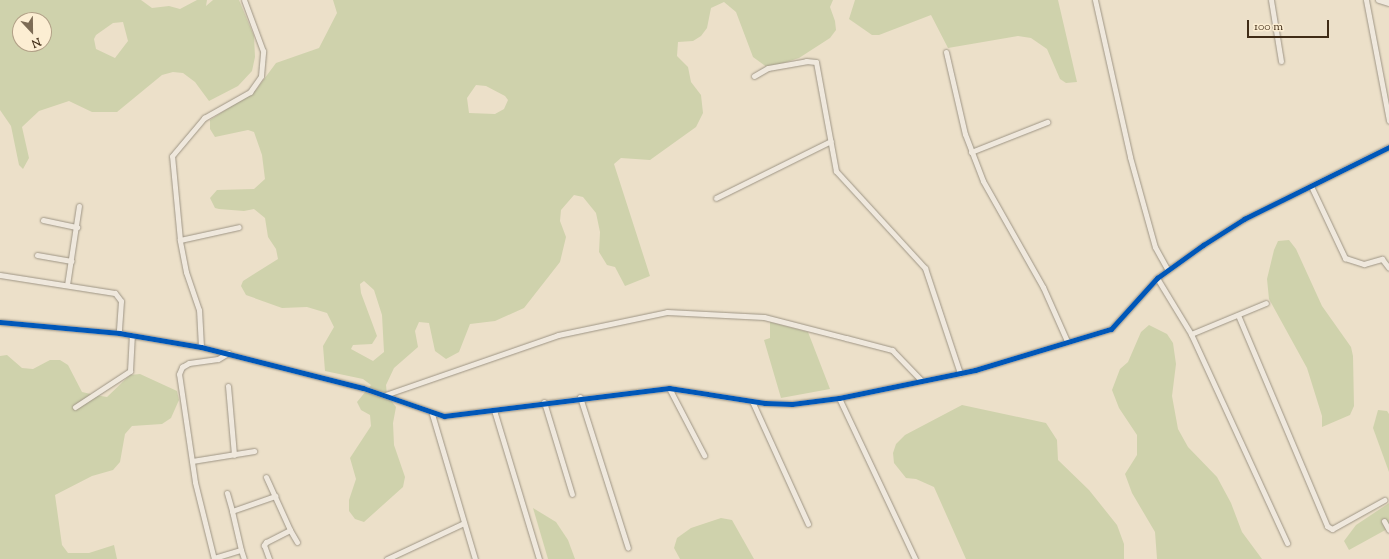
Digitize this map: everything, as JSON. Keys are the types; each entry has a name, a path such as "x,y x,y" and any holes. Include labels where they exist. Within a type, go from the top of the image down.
{"street":[{"path":"201,347 199,310 186,272 180,240 172,156 204,118 250,92 256,85 264,64 264,51 244,0"},
{"path":"1095,0 1130,157 1155,247 1167,269"},
{"path":"1271,0 1281,61"},
{"path":"1366,0 1389,121"},
{"path":"1378,0 1389,3"},
{"path":"946,52 971,152 983,181 1043,287 1067,341"},
{"path":"754,76 768,68 806,61 816,62 836,171 925,268 960,373"},
{"path":"971,152 1047,122"},
{"path":"716,198 830,141"},
{"path":"0,322 119,333 201,347 385,395 432,414 444,416 580,397 669,388 752,401 792,404 839,398 960,373 1111,329 1167,269 1244,219 1389,147"},
{"path":"1312,186 1345,258 1364,264 1382,259 1389,268"},
{"path":"67,285 79,206"},
{"path":"43,220 76,227"},
{"path":"180,240 239,227"},
{"path":"37,255 71,261"},
{"path":"0,275 118,294 122,301 119,333"},
{"path":"1157,278 1191,334 1287,543"},
{"path":"1191,334 1266,303"},
{"path":"385,395 558,335 667,312 764,317 892,350 921,380"},
{"path":"1238,314 1327,526 1332,529 1384,500"},
{"path":"75,407 130,371 132,336"},
{"path":"228,354 218,359 189,363 182,367 179,374 192,461 214,558 241,550"},
{"path":"228,386 234,454"},
{"path":"669,388 704,455"},
{"path":"580,397 628,548"},
{"path":"839,398 915,559"},
{"path":"752,401 808,524"},
{"path":"544,402 572,494"},
{"path":"494,410 539,559"},
{"path":"432,414 475,559"},
{"path":"192,461 254,452"},
{"path":"266,476 290,530 297,542"},
{"path":"227,493 244,559"},
{"path":"232,511 275,496"},
{"path":"1384,521 1389,530"},
{"path":"387,559 464,523"},
{"path":"269,559 264,545 266,542 290,530"}],"green space":[{"path":"0,0 141,0 152,8 169,6 180,9 197,0 207,0 206,6 213,0 239,0 254,36 255,57 252,71 238,86 209,101 195,82 183,73 173,72 162,75 117,112 92,112 69,101 39,111 22,127 29,158 23,169 19,165 11,126 0,110","holes":["123,22 128,41 115,58 96,49 94,39 96,35 113,23"]},
{"path":"333,0 833,0 830,7 835,21 836,30 830,38 799,58 768,68 753,57 736,12 724,2 711,8 707,28 701,36 693,41 678,42 677,56 688,67 691,82 701,95 703,113 696,127 650,160 621,158 614,164 650,276 625,286 615,267 607,265 599,252 600,232 596,213 583,197 574,195 561,210 560,221 566,237 560,262 524,308 495,321 470,324 459,352 446,359 435,351 429,323 419,322 415,331 418,347 394,368 386,385 387,395 396,407 393,423 394,445 405,477 403,487 364,522 355,519 349,511 349,500 356,479 350,458 371,426 370,415 361,410 357,402 371,385 363,379 325,371 323,346 334,327 327,313 307,307 282,308 246,295 241,286 243,281 278,259 276,249 268,237 265,218 254,209 244,211 215,208 210,198 217,190 254,189 265,179 262,155 254,132 248,130 215,137 210,129 210,120 256,90 276,63 319,48 337,13","holes":["476,85 486,86 505,96 508,100 504,109 495,114 469,113 467,98","364,281 374,290 382,315 384,352 373,361 351,349 353,345 372,344 377,336 361,293 360,284"]},
{"path":"855,0 1058,0 1077,82 1066,83 1060,79 1047,49 1031,38 1018,36 948,48 931,15 879,35 872,35 849,19"},
{"path":"1289,240 1296,249 1322,306 1351,347 1353,356 1354,406 1350,415 1322,427 1322,416 1307,368 1269,299 1267,279 1274,250 1278,241"},
{"path":"770,322 808,332 830,389 781,398 764,340 770,338"},
{"path":"1149,325 1167,334 1173,343 1176,364 1172,396 1178,429 1188,447 1217,477 1231,503 1242,532 1262,559 1157,559 1155,532 1132,493 1125,474 1137,455 1137,435 1119,408 1112,390 1120,369 1128,362 1141,332"},
{"path":"7,355 22,368 33,369 50,360 60,360 68,365 82,392 95,395 107,397 130,375 140,374 177,391 179,400 171,418 162,424 132,426 125,434 120,462 113,470 92,476 55,495 62,545 68,553 89,553 114,545 117,559 0,559 0,356"},
{"path":"962,405 1046,423 1057,440 1058,460 1089,490 1117,525 1124,544 1124,559 966,559 934,487 916,479 906,478 894,463 893,453 896,444 905,435"},
{"path":"1378,410 1387,411 1389,414 1389,472 1373,428"},
{"path":"1389,503 1389,528 1349,550 1344,541 1356,525"},
{"path":"533,508 556,522 568,540 575,559 548,559"},
{"path":"721,518 732,520 754,559 680,559 674,548 677,538 691,528"}],"cycle path":[{"path":"0,322 119,333 201,347 363,388 444,416 669,388 765,403 792,404 839,398 975,370 1111,329 1157,278 1203,245 1244,219 1389,147"}]}
